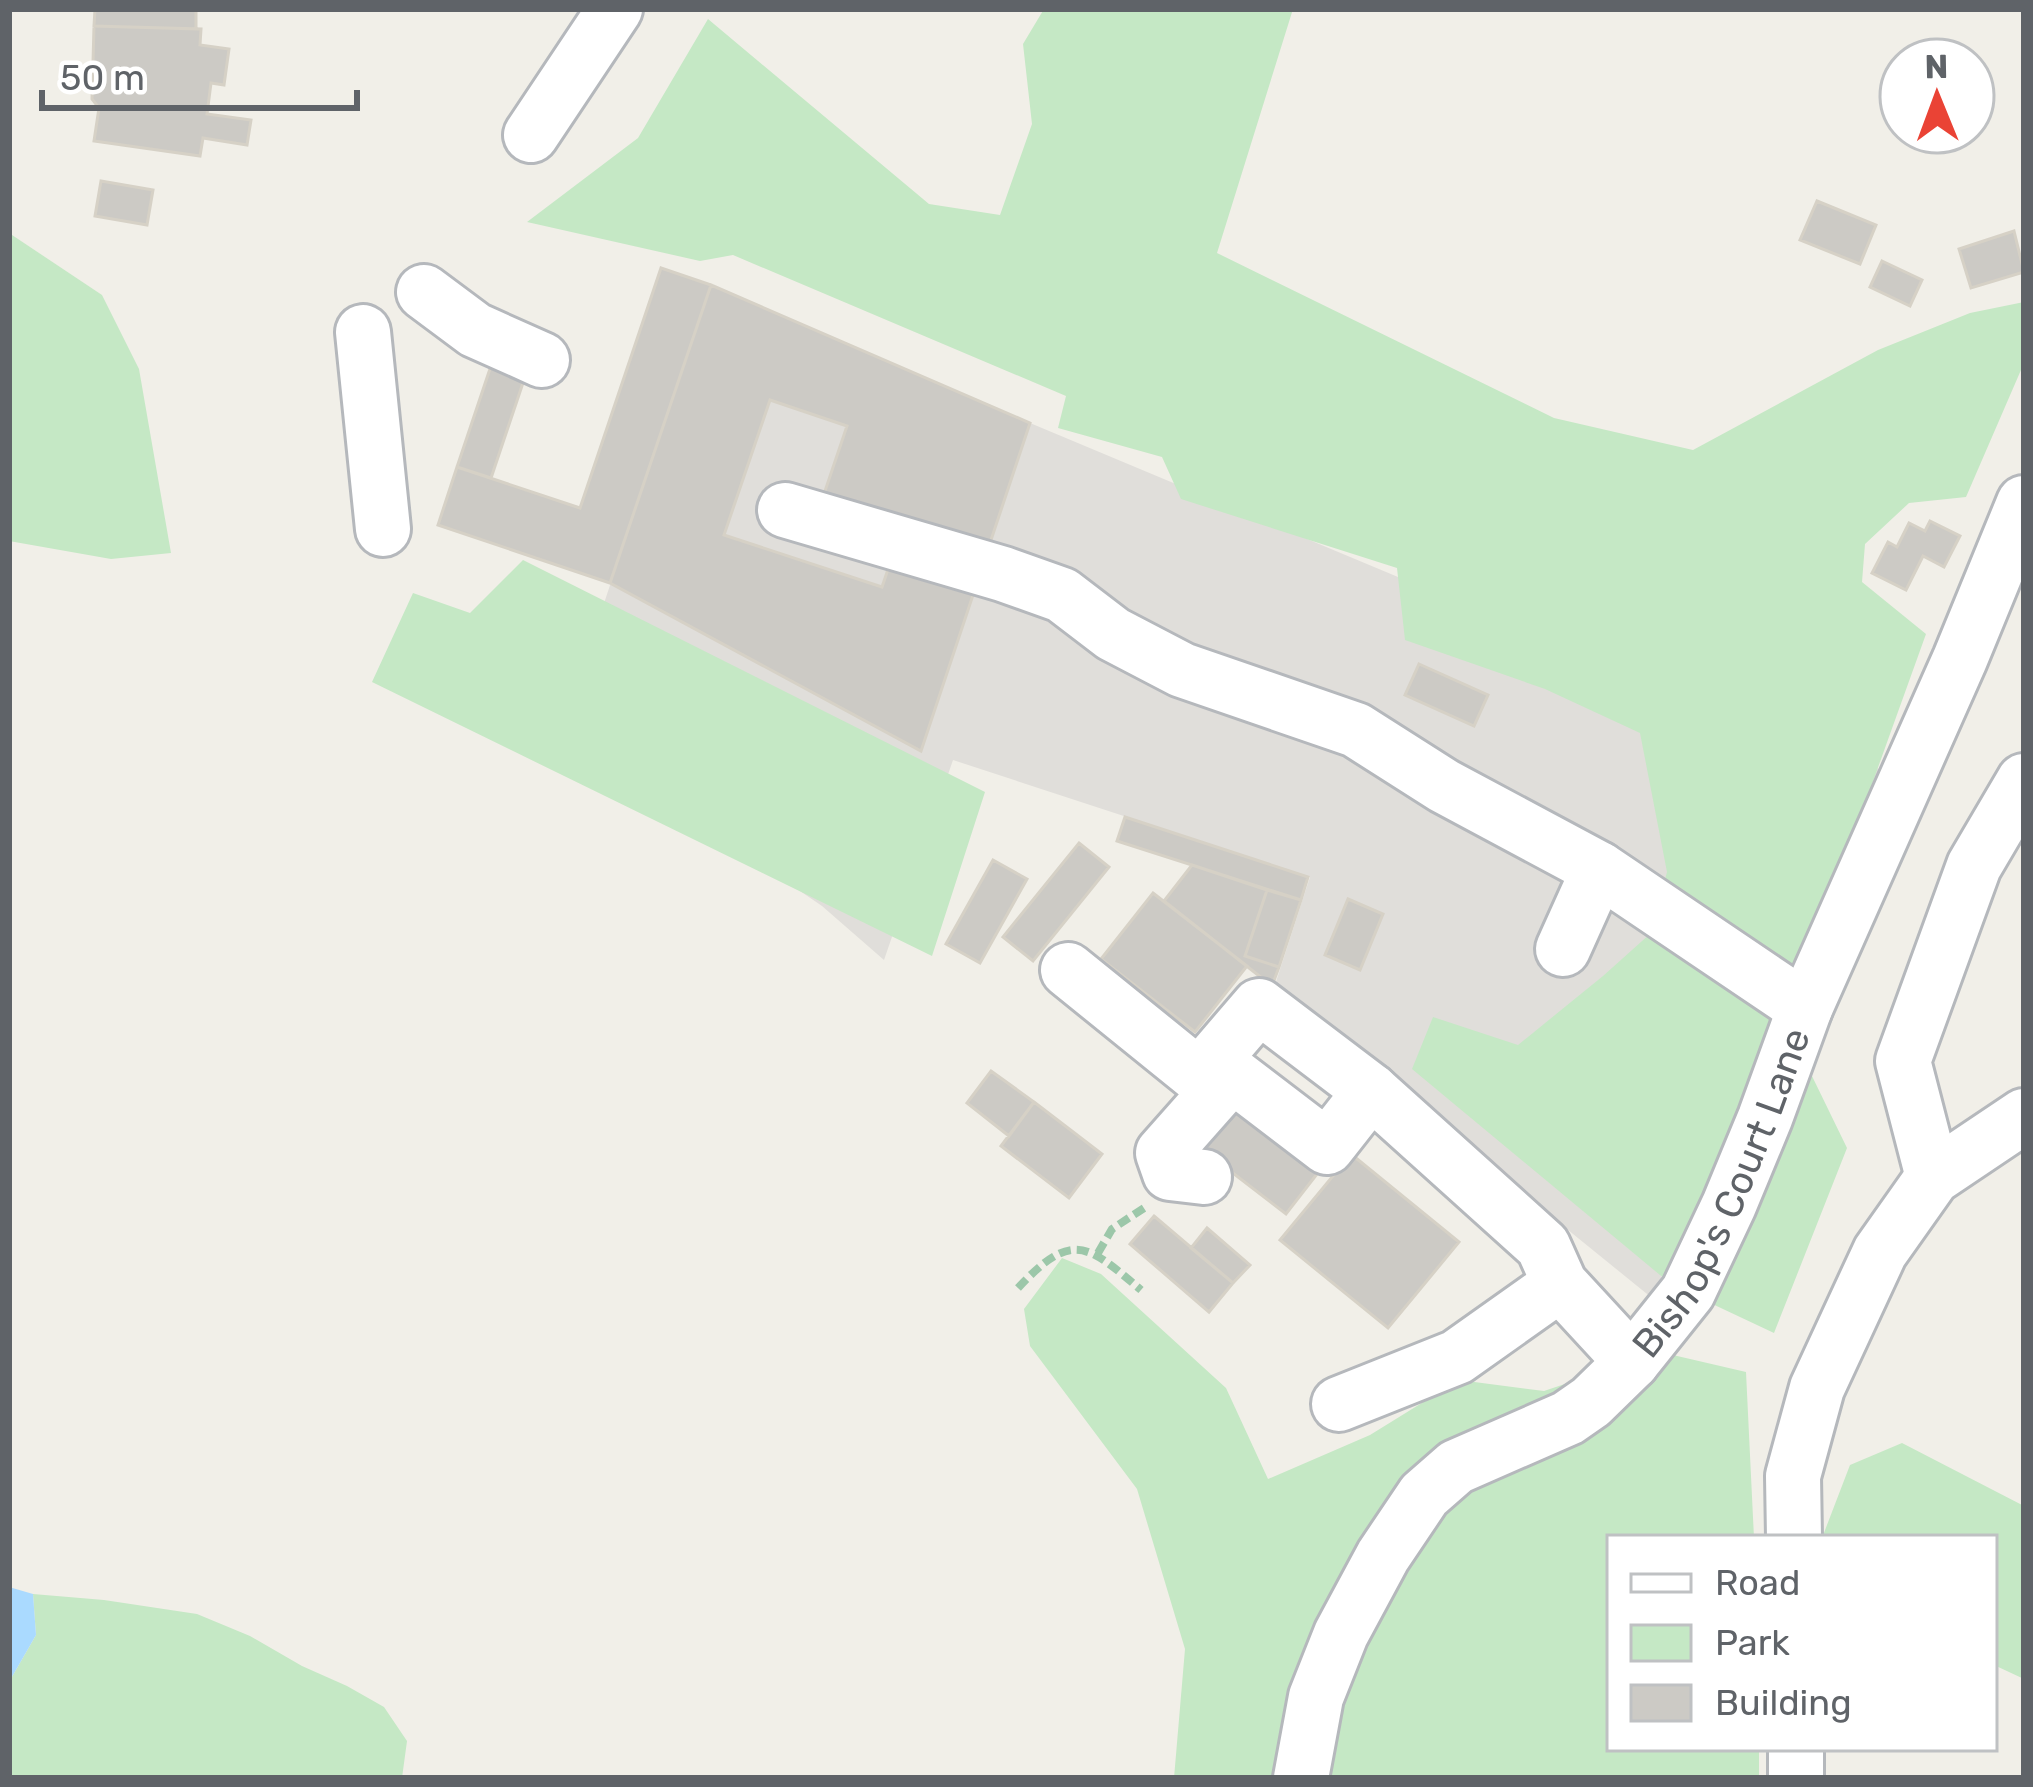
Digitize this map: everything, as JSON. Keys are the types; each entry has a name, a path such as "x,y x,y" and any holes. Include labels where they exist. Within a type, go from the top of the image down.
{"street":[{"path":"531,135 615,9"},
{"path":"424,292 475,330 542,360"},
{"path":"363,332 383,529"},
{"name":"Bishop's Court Lane","path":"1301,1778 1316,1697 1341,1634 1383,1556 1424,1495 1456,1467 1568,1418 1591,1402 1632,1362 1688,1292 1729,1205 1805,1008 2024,503"},
{"path":"785,510 1061,595 1113,634 1182,670 1357,730 1444,786 1599,868 1805,1008"},
{"path":"1933,1177 1903,1061 1974,866 2024,781"},
{"path":"1563,949 1599,868"},
{"path":"1068,970 1199,1076 1222,1067"},
{"path":"1187,1175 1162,1153 1259,1006 1371,1091 1543,1246 1560,1284 1632,1362"},
{"path":"1222,1067 1327,1147 1371,1091"},
{"path":"1794,1535 1793,1476 1817,1388 1880,1252 1933,1177 2024,1116"},
{"path":"1339,1404 1457,1357 1560,1284"}],"path":[{"path":"1098,1253 1112,1228 1187,1175"},
{"path":"1018,1288 1040,1264 1064,1250 1098,1253 1141,1290"}],"shaded area":[{"path":"710,284 1410,582 1581,644 1879,769 1807,948 1652,1298 1273,991 1310,877 953,760 884,960 822,906 715,833 550,766"}],"green space":[{"path":"1044,9 1293,9 1217,253 1554,418 1693,450 1878,350 1970,313 2024,302 2024,363 1966,497 1909,503 1865,544 1862,582 1926,634 1808,962 1811,1074 1847,1148 1774,1333 1672,1285 1412,1069 1433,1017 1518,1045 1651,933 1667,872 1640,733 1545,689 1405,640 1397,568 1181,499 1162,457 1058,428 1066,396 733,255 700,261 527,222 638,138 708,19 929,204 1000,215 1032,124 1023,44"},
{"path":"9,233 102,295 139,369 171,553 111,559 9,541"},
{"path":"523,560 985,792 932,956 372,682 413,593 470,613"},
{"path":"1062,1258 1101,1274 1226,1388 1268,1479 1370,1435 1459,1380 1544,1391 1660,1352 1746,1372 1754,1535 1607,1535 1607,1751 1759,1751 1759,1778 1174,1778 1185,1649 1137,1489 1030,1346 1024,1309"},
{"path":"1902,1443 2024,1506 2024,1679 1997,1666 1997,1535 1823,1535 1850,1465"},
{"path":"33,1594 197,1614 250,1636 384,1707 407,1741 402,1778 9,1778 9,1682 36,1635"}],"water":[{"path":"9,1587 33,1594 36,1635 9,1682"}],"building":[{"path":"95,9 196,9 196,29 94,26"},
{"path":"94,26 201,29 200,45 229,49 224,85 211,83 207,114 251,120 247,145 203,138 200,156 94,141 99,108 92,99"},
{"path":"101,181 153,190 147,225 95,216"},
{"path":"1817,201 1876,225 1860,264 1800,240"},
{"path":"2014,231 2024,272 1971,288 1959,249"},
{"path":"1882,261 1922,280 1910,306 1870,287"},
{"path":"661,268 711,285 610,583 438,525 457,467 580,508"},
{"path":"711,285 1030,423 988,549 824,494 847,426 770,400 724,535 882,587 896,546 980,574 921,751 610,583"},
{"path":"495,354 529,365 491,478 457,467"},
{"path":"1930,521 1960,536 1944,567 1923,556 1906,590 1872,573 1888,542 1897,547 1909,523 1925,531"},
{"path":"1419,664 1488,695 1474,726 1405,695"},
{"path":"1125,817 1308,877 1301,900 1117,841"},
{"path":"1079,843 1109,867 1033,961 1003,937"},
{"path":"993,860 1027,879 980,963 946,944"},
{"path":"1192,865 1267,890 1245,956 1279,967 1272,986 1164,901"},
{"path":"1267,890 1301,900 1279,967 1245,956"},
{"path":"1153,893 1247,966 1195,1032 1101,959"},
{"path":"1348,899 1383,914 1360,970 1325,955"},
{"path":"991,1071 1034,1102 1009,1136 967,1103"},
{"path":"1034,1102 1102,1154 1069,1198 1001,1146"},
{"path":"1229,1107 1317,1174 1286,1214 1199,1147"},
{"path":"1351,1154 1459,1242 1388,1328 1280,1240"},
{"path":"1154,1216 1233,1283 1209,1312 1130,1244"},
{"path":"1207,1228 1250,1265 1233,1283 1191,1248"}]}
